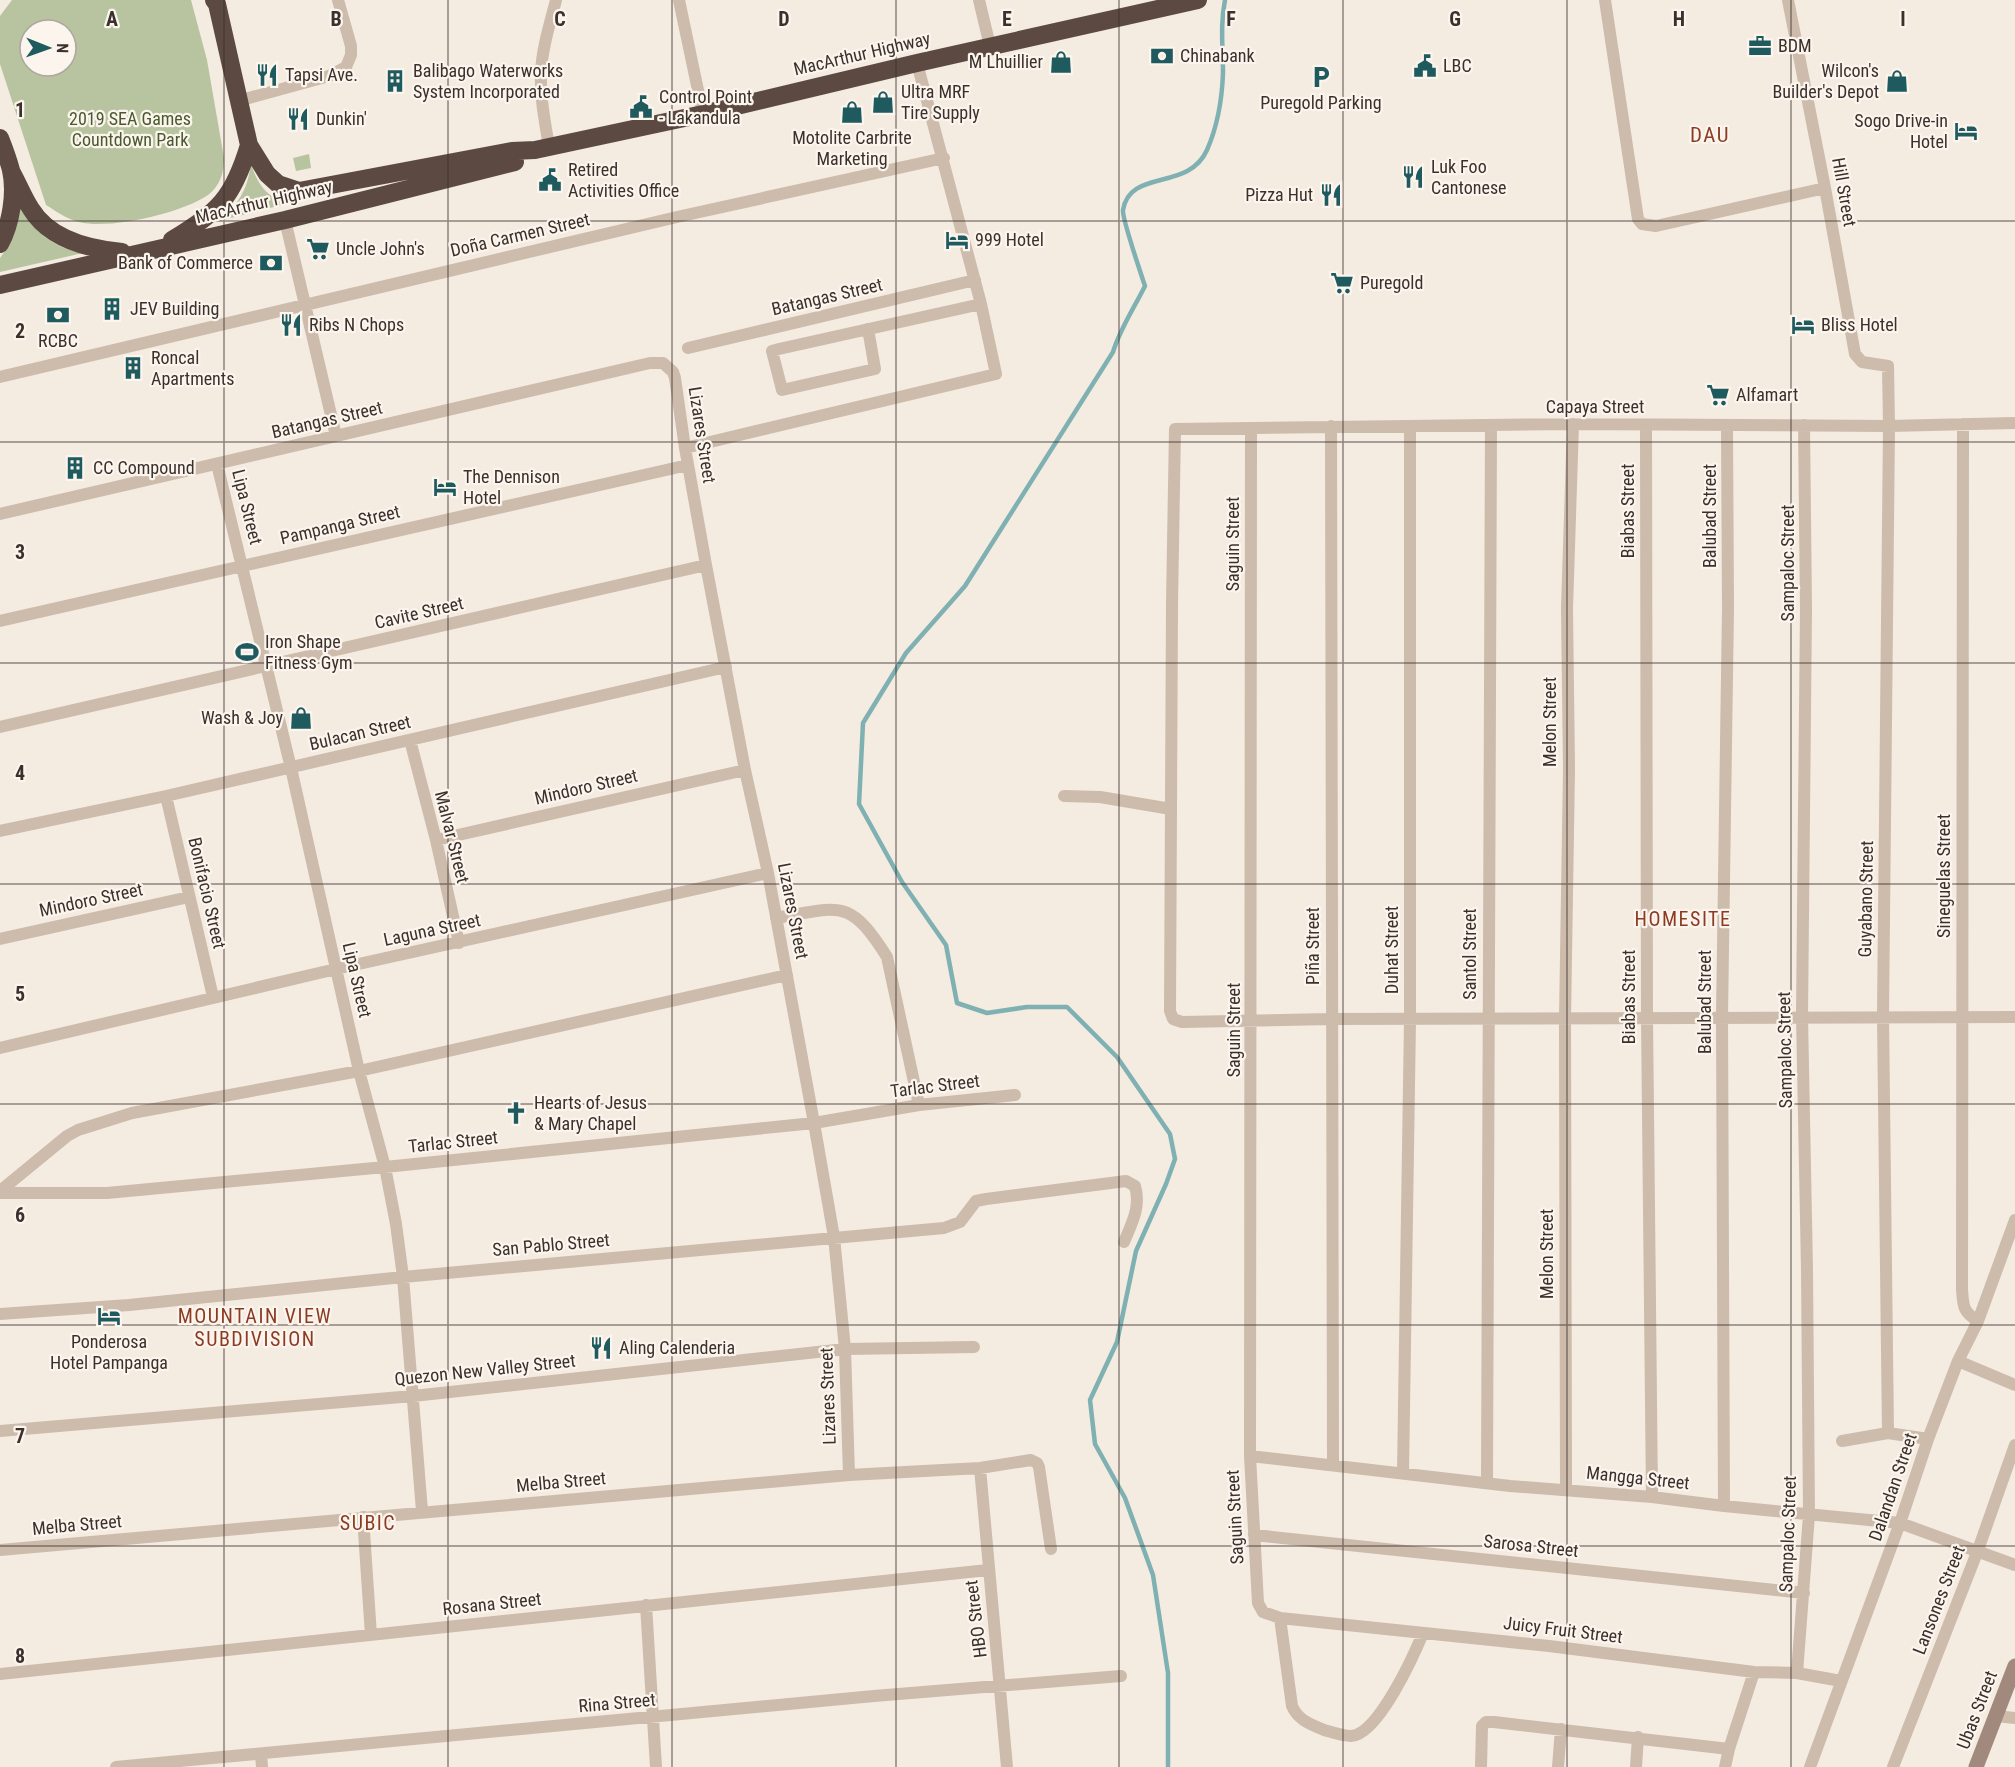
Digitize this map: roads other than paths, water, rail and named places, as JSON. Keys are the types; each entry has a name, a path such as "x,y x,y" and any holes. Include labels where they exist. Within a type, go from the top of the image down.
{"highway":[{"name":"MacArthur Highway","path":"215,1 249,145 267,174 279,184 299,191 512,151 542,149 1191,2"},
{"path":"0,138 11,171 31,211 61,237 103,250 137,253"},
{"path":"158,249 192,228 226,200 241,171 249,145"},
{"name":"MacArthur Highway","path":"0,285 285,220 515,162 542,149"},
{"path":"0,244 6,233 10,216 11,171"}],"street":[{"path":"238,101 338,73 346,67 351,55 349,37 338,0"},
{"path":"542,149 544,117 541,72 556,0"},
{"path":"680,0 703,114"},
{"path":"979,0 990,46"},
{"path":"1605,0 1638,219 1642,224 1656,226 1825,188"},
{"name":"Hill Street","path":"1788,0 1855,354 1862,362 1888,366"},
{"path":"685,448 996,374 975,280 917,63"},
{"name":"Doña Carmen Street","path":"0,377 304,303 944,158"},
{"path":"285,220 336,436"},
{"name":"Batangas Street","path":"688,348 975,280"},
{"path":"867,329 875,369 782,390 772,351 867,329 981,304"},
{"name":"Batangas Street","path":"0,514 651,363 663,363"},
{"name":"Lizares Street","path":"663,363 673,372 675,378 706,565 745,770 768,873 834,1237 845,1349 849,1475"},
{"name":"Guyabano Street","path":"1888,366 1883,1016 1888,1433"},
{"name":"Capaya Street","path":"1171,809 1175,429 1573,424 1889,426 2015,423"},
{"name":"Melon Street","path":"1566,1489 1565,1019 1569,769 1567,608 1573,424"},
{"name":"Sineguelas Street","path":"1963,424 1963,1300 1968,1315 1978,1321"},
{"name":"Santol Street","path":"1486,1482 1491,425"},
{"name":"Biabas Street","path":"1646,425 1647,1017 1652,1497"},
{"name":"Sampaloc Street","path":"1797,1673 1809,1515 1802,1016 1806,609 1804,425"},
{"name":"Piña Street","path":"1330,426 1333,1465"},
{"name":"Duhat Street","path":"1403,1473 1410,1020 1410,426"},
{"name":"Balubad Street","path":"1724,1506 1722,1016 1728,608 1727,426"},
{"name":"Saguin Street","path":"1251,429 1250,1456 1258,1604 1263,1612 1280,1618"},
{"name":"Lipa Street","path":"218,464 291,768 359,1071 385,1167 403,1277 422,1511"},
{"name":"Pampanga Street","path":"0,621 688,465"},
{"name":"Cavite Street","path":"0,727 706,565"},
{"name":"Bulacan Street","path":"0,831 291,768 726,667"},
{"name":"Malvar Street","path":"410,740 436,840 459,943"},
{"name":"Mindoro Street","path":"436,840 745,770"},
{"name":"Bonifacio Street","path":"166,796 213,997"},
{"path":"1064,796 1101,797 1171,809 1170,1011 1173,1019 1182,1022 1331,1018 1410,1020 1722,1016 1962,1015 2015,1017"},
{"name":"Laguna Street","path":"0,1048 213,997 768,873"},
{"name":"Mindoro Street","path":"0,939 189,897"},
{"path":"776,918 834,908 861,920 875,938 887,957 919,1105"},
{"name":"Tarlac Street","path":"0,1192 67,1136 78,1130 132,1113 359,1071 787,975"},
{"name":"Tarlac Street","path":"0,1192 107,1193 385,1167 814,1123 919,1105 1015,1095"},
{"name":"San Pablo Street","path":"0,1314 129,1305 403,1277 944,1228 960,1222 976,1202 986,1199 1094,1186 1114,1181 1126,1181 1135,1186 1138,1197 1136,1213 1124,1242"},
{"name":"Dalandan Street","path":"1810,1767 1900,1523 1928,1440 1958,1361 1978,1321 2015,1220"},
{"name":"Quezon New Valley Street","path":"0,1431 413,1396 845,1349 974,1347"},
{"path":"1958,1361 2015,1386"},
{"path":"1842,1441 1888,1433 1928,1440"},
{"name":"Lansones Street","path":"1893,1767 1978,1550 2015,1445"},
{"name":"Mangga Street","path":"1250,1456 1900,1523 2015,1564"},
{"name":"Melba Street","path":"0,1550 849,1475 980,1468 1031,1460 1037,1462 1051,1549"},
{"name":"HBO Street","path":"980,1468 1007,1767"},
{"path":"363,1517 371,1635"},
{"name":"Sarosa Street","path":"1254,1535 1804,1593"},
{"name":"Rosana Street","path":"0,1674 988,1570"},
{"path":"646,1605 656,1767"},
{"path":"1280,1618 1292,1706 1295,1713 1301,1719 1326,1731 1351,1736 1363,1732 1371,1724 1405,1676 1423,1633"},
{"name":"Juicy Fruit Street","path":"1280,1618 1754,1672 1797,1673 1841,1681"},
{"name":"Ubas Street","path":"1976,1767 2015,1666"},
{"path":"1725,1767 1754,1672"},
{"name":"Rina Street","path":"116,1767 261,1761 652,1718 1121,1676"},
{"path":"1996,1716 2015,1718"},
{"path":"1481,1767 1482,1726 1486,1722 1638,1737 1729,1749"},
{"path":"1558,1767 1561,1729"},
{"path":"1636,1767 1638,1737"}],"waterway":[{"path":"1168,1767 1168,1673 1153,1575 1125,1498 1095,1444 1090,1400 1117,1342 1136,1251 1175,1159 1170,1134 1117,1057 1067,1007 1027,1007 987,1013 957,1003 946,945 902,882 859,804 863,723 906,653 965,586 1113,352 1123,327 1145,286 1123,215 1128,197 1136,189 1187,171 1198,163 1207,150 1217,122 1222,93 1222,27 1225,0"}],"place":[{"name":"BDM","path":"1760,46"},
{"name":"Chinabank","path":"1162,56"},
{"name":"M Lhuillier","path":"1061,62"},
{"name":"LBC","path":"1425,66"},
{"name":"Tapsi Ave.","path":"267,75"},
{"name":"Puregold Parking","path":"1321,77"},
{"name":"Balibago Waterworks System Incorporated","path":"395,81"},
{"name":"Wilcon's Builder's Depot","path":"1897,81"},
{"name":"Ultra MRF Tire Supply","path":"883,102"},
{"name":"Control Point - Lakandula","path":"641,107"},
{"name":"Motolite Carbrite Marketing","path":"852,112"},
{"name":"Dunkin'","path":"298,119"},
{"name":"Sogo Drive-in Hotel","path":"1966,131"},
{"name":"Luk Foo Cantonese","path":"1413,177"},
{"name":"Retired Activities Office","path":"550,180"},
{"name":"Pizza Hut","path":"1331,195"},
{"name":"999 Hotel","path":"957,240"},
{"name":"Uncle John's","path":"318,249"},
{"name":"Bank of Commerce","path":"271,263"},
{"name":"Puregold","path":"1342,283"},
{"name":"JEV Building","path":"112,309"},
{"name":"RCBC","path":"58,315"},
{"name":"Ribs N Chops","path":"291,325"},
{"name":"Bliss Hotel","path":"1803,325"},
{"name":"Roncal Apartments","path":"133,368"},
{"name":"Alfamart","path":"1718,395"},
{"name":"CC Compound","path":"75,468"},
{"name":"The Dennison Hotel","path":"445,487"},
{"name":"Iron Shape Fitness Gym","path":"247,652"},
{"name":"Wash & Joy","path":"301,718"},
{"name":"Hearts of Jesus & Mary Chapel","path":"516,1113"},
{"name":"Ponderosa Hotel Pampanga","path":"109,1316"},
{"name":"Aling Calenderia","path":"601,1348"}],"district":[{"name":"DAU","path":"1710,135"},
{"name":"HOMESITE","path":"1683,919"},
{"name":"MOUNTAIN VIEW SUBDIVISION","path":"255,1328"},
{"name":"SUBIC","path":"368,1523"}],"park label":[{"name":"2019 SEA Games Countdown Park","path":"130,129"}]}
